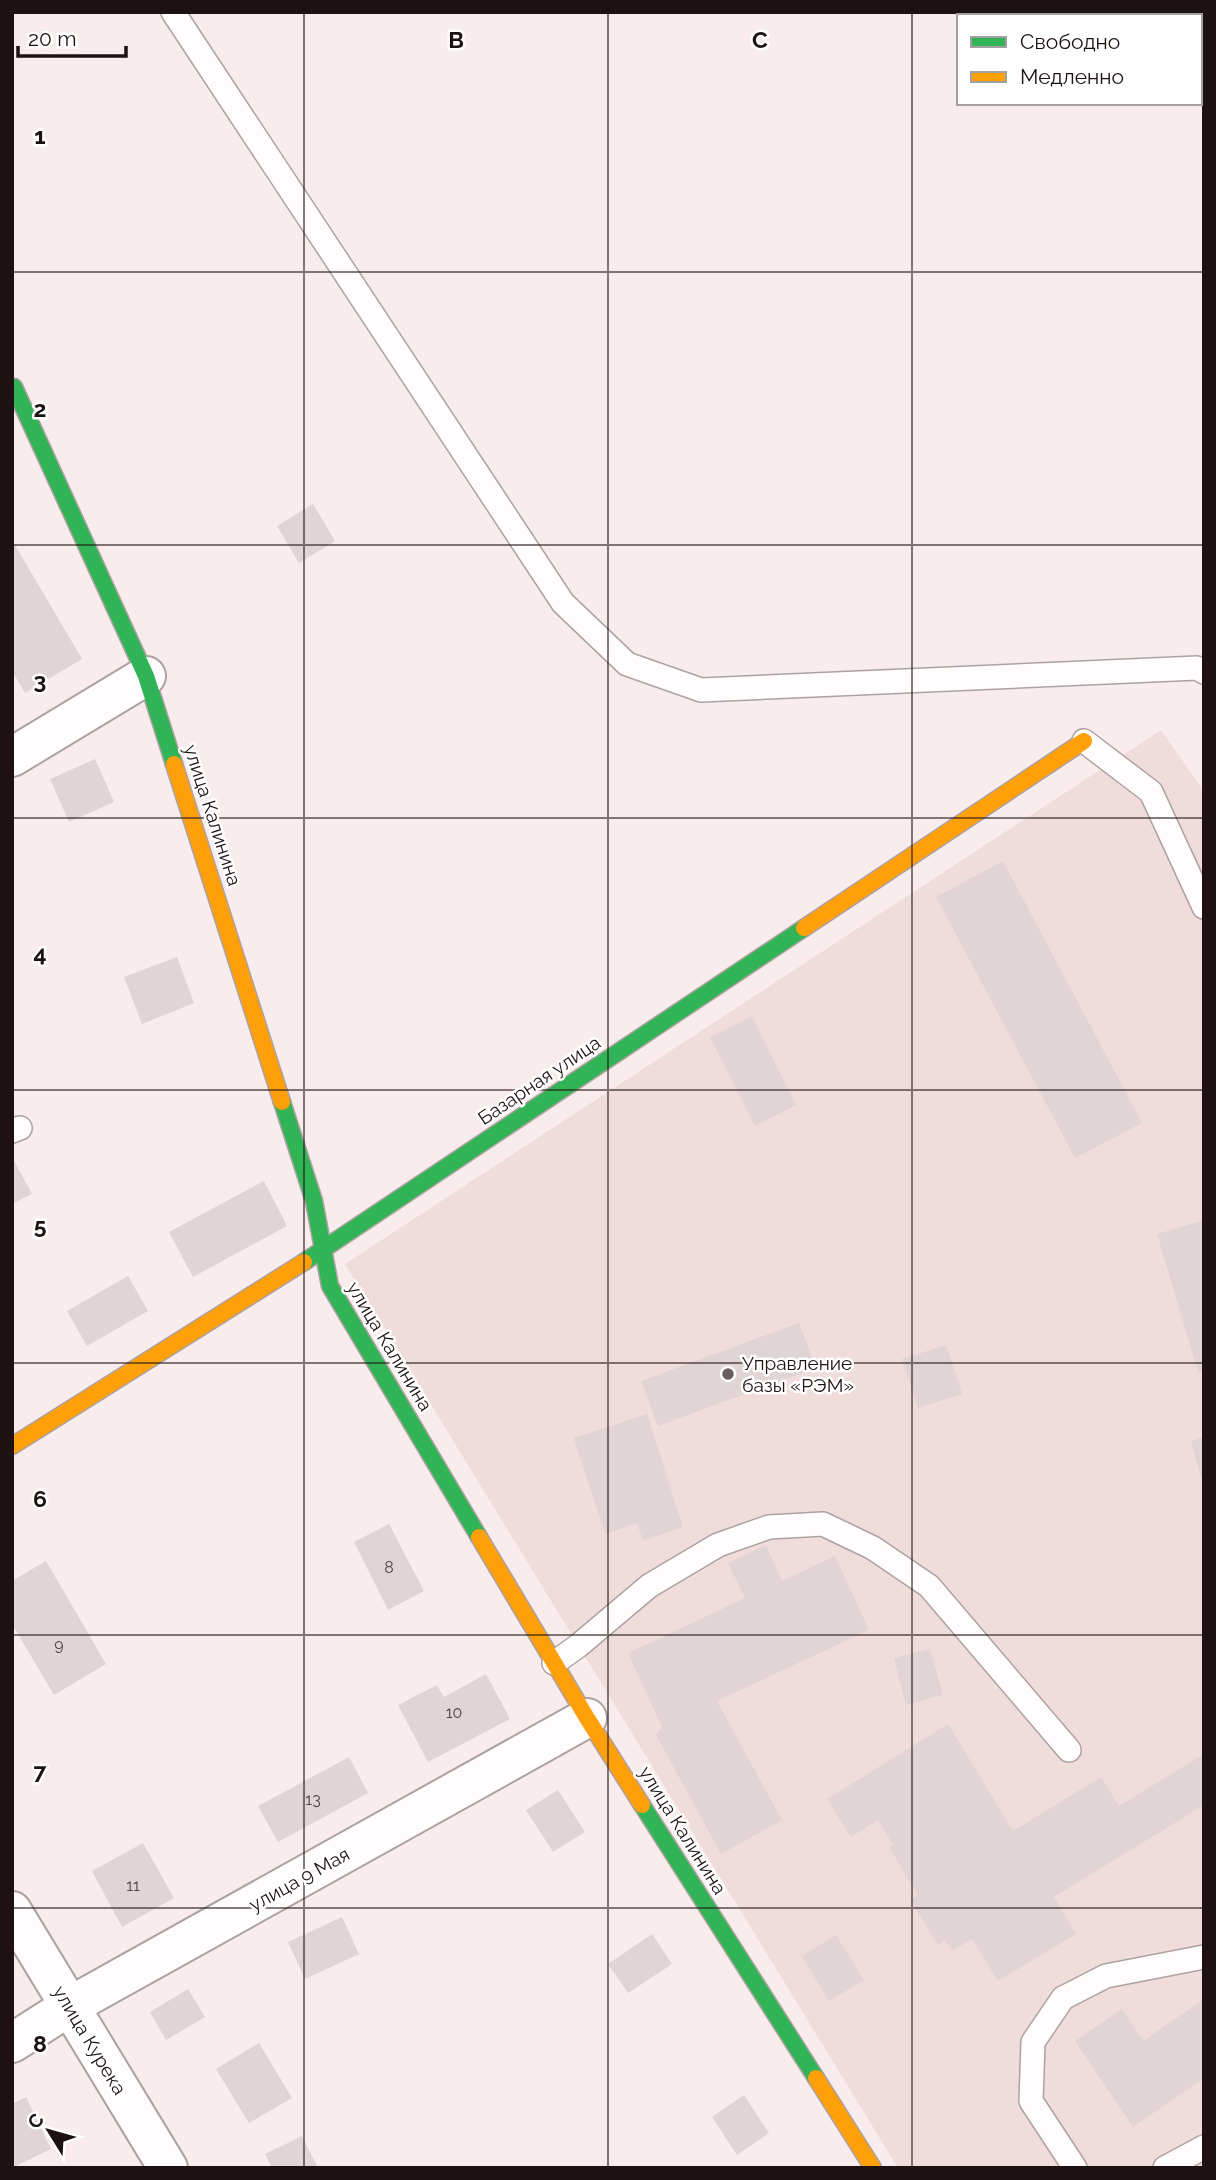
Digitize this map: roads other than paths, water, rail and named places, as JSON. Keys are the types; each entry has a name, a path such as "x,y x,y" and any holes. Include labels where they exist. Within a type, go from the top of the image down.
{"street":[{"name":"улица Калинина","path":"14,387 146,676 314,1201 330,1286 587,1718 873,2168"},
{"path":"12,757 146,676"},
{"name":"Базарная улица","path":"12,1446 323,1250 1084,741"},
{"name":"улица 9 Мая","path":"12,2043 69,2007 587,1718"},
{"name":"улица Курека","path":"12,1911 169,2168"}],"lane":[{"path":"173,12 563,603 627,664 701,690 1197,668 1204,672"},
{"path":"1084,741 1151,792 1204,907"},
{"path":"554,1663 649,1586 718,1545 769,1527 823,1524 873,1548 929,1586 1069,1750"},
{"path":"1075,2168 1031,2101 1033,2042 1063,1998 1106,1976 1204,1957"},
{"path":"1166,2168 1204,2147"}],"place":[{"name":"Управление базы «РЭМ»","path":"728,1374"}]}
